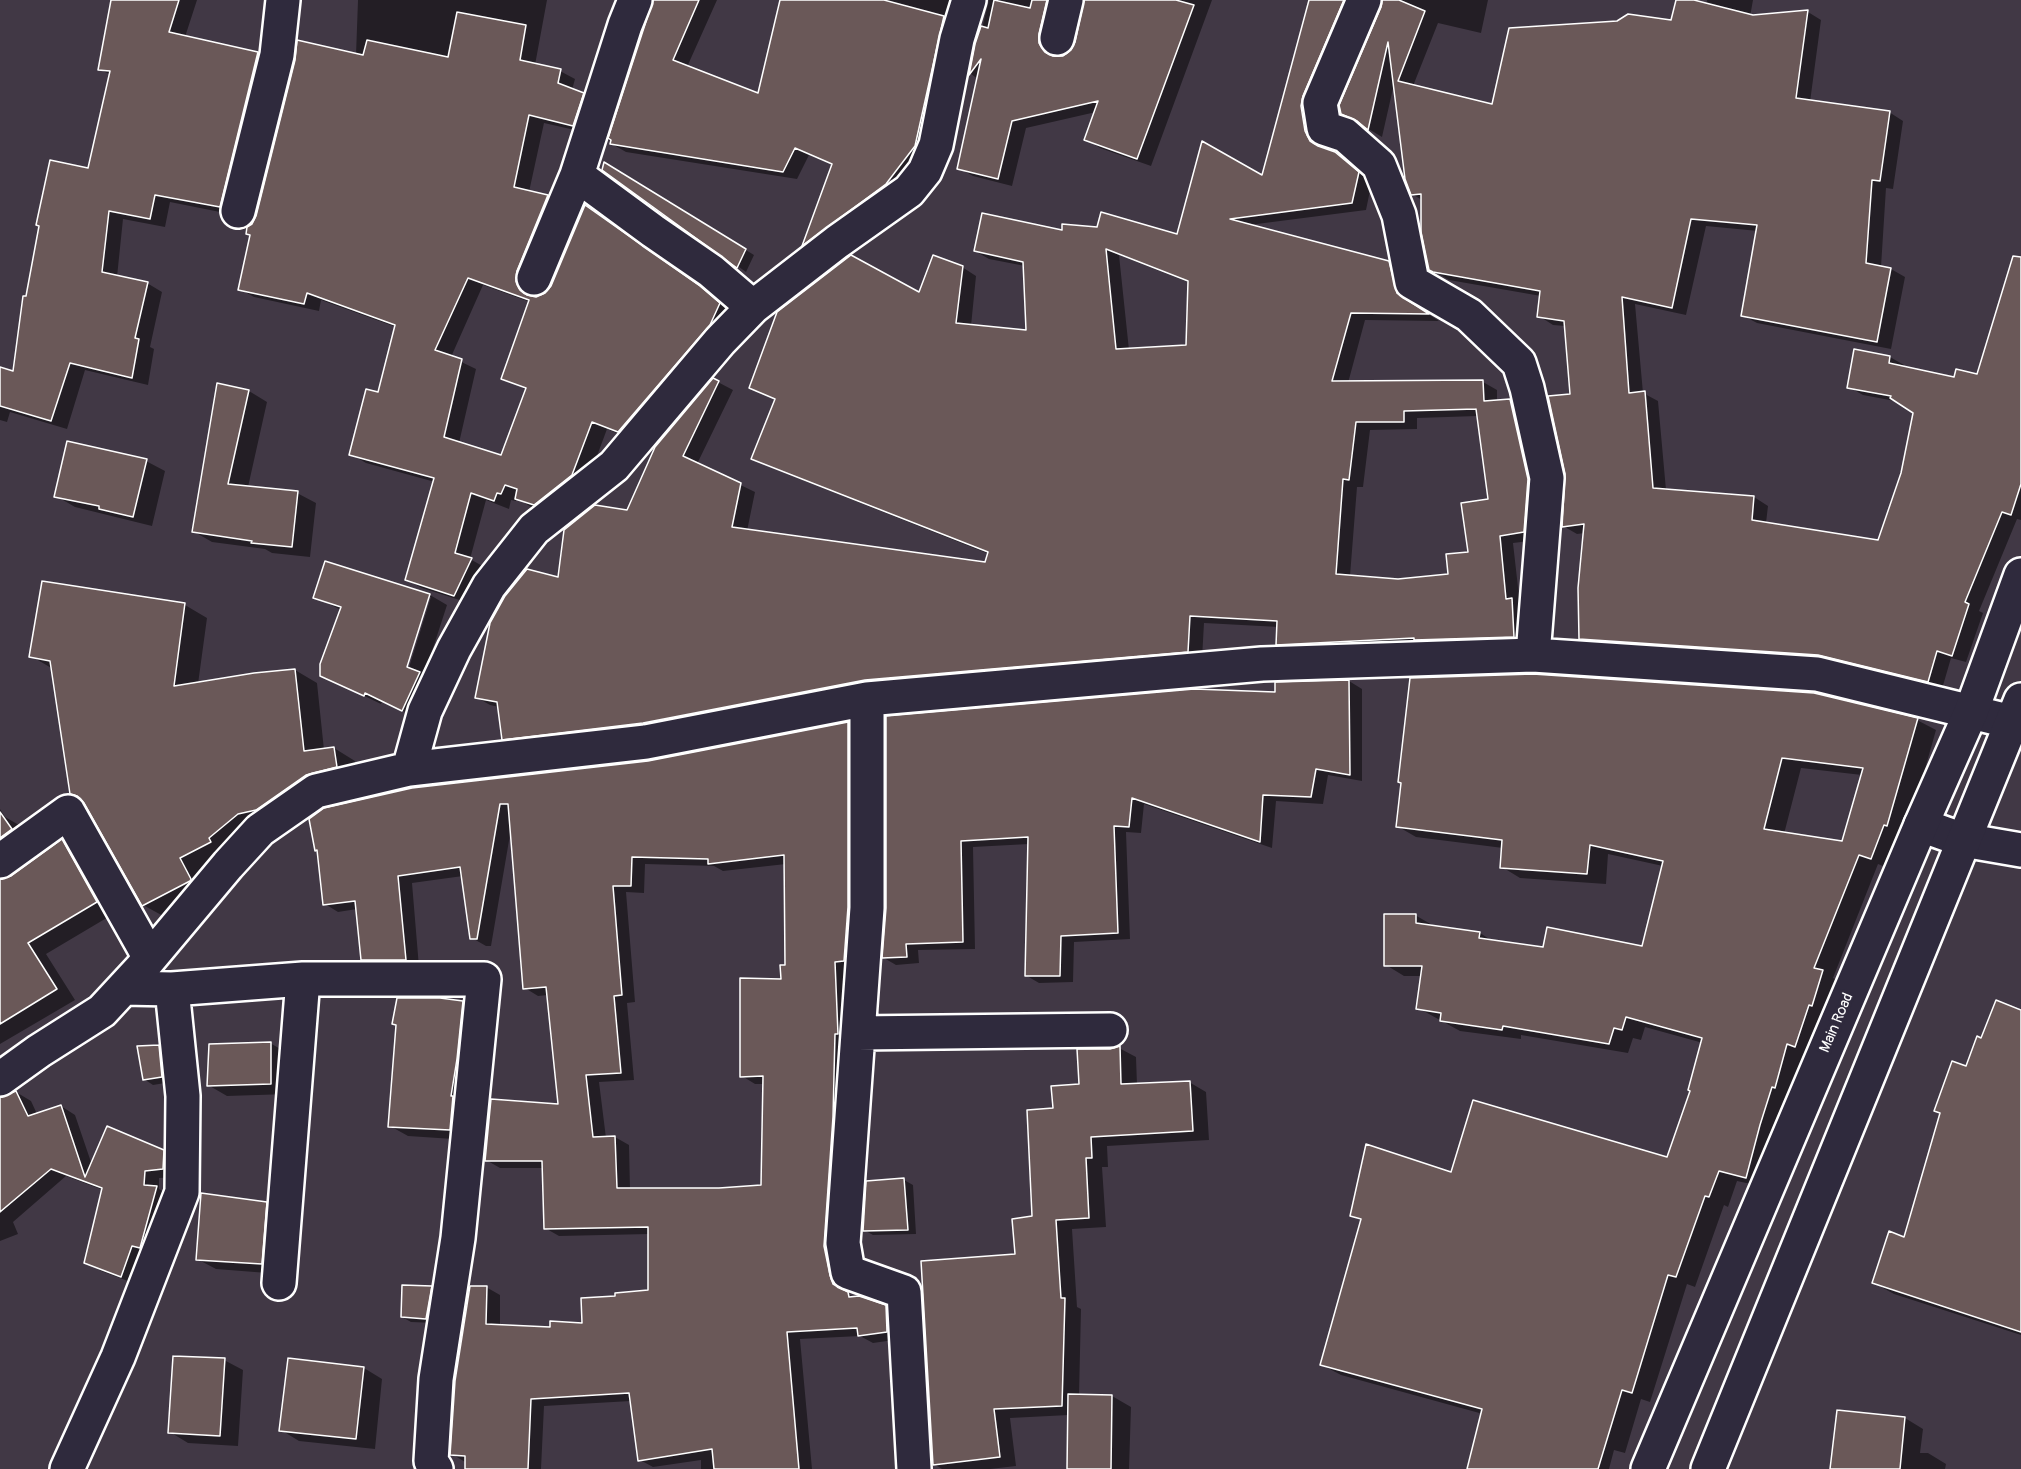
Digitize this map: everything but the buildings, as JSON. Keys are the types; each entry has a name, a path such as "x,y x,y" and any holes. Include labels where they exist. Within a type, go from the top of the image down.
{"street":[{"path":"238,211 278,55 283,0"},
{"path":"534,278 577,175 634,0"},
{"path":"409,769 425,711 454,649 489,586 534,529 614,466 720,341 753,307 837,242 909,191 925,171 936,145 957,39 969,0"},
{"path":"1057,39 1066,0"},
{"path":"1364,0 1320,103 1324,128 1346,135 1379,165 1399,215 1412,282 1469,315 1519,363 1527,388 1547,478 1533,654"},
{"path":"577,175 711,271 753,307"},
{"name":"Main Road","path":"1648,1469 1971,712 2021,575"},
{"path":"0,1079 102,1011 260,830 316,791 409,769 646,742 867,699 1262,664 1533,654 1817,674 1971,712 2017,711 1708,1469"},
{"path":"867,699 867,908 843,1243 848,1272 903,1292 914,1469"},
{"path":"0,861 68,812 150,958"},
{"path":"1921,825 1963,840 2021,850"},
{"path":"124,988 172,989 303,980 484,979 458,1238 436,1379 431,1461 436,1469"},
{"path":"279,1283 303,980"},
{"path":"67,1469 118,1357 182,1192 183,1096 172,989"},
{"path":"858,1032 1110,1030"}]}
